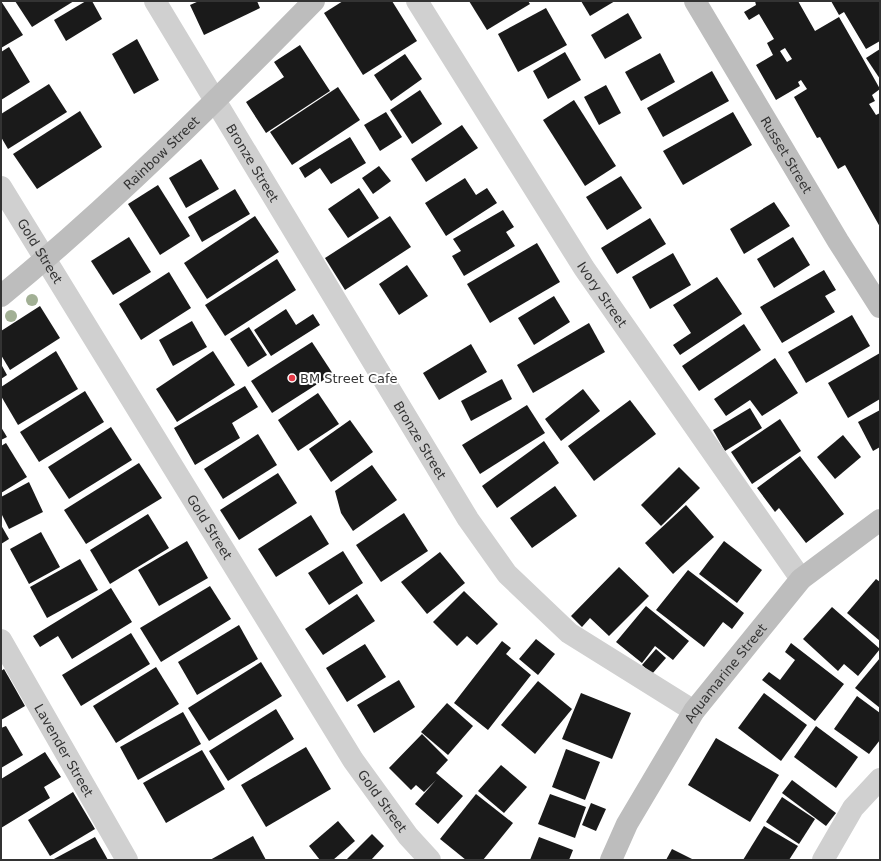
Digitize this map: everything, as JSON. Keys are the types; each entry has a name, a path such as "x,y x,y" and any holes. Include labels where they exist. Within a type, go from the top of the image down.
{"street":[{"name":"Bronze Street","path":"155,1 468,519 507,574 569,633 694,711"},
{"name":"Rainbow Street","path":"1,296 46,259 216,100 314,1"},
{"name":"Ivory Street","path":"417,1 584,268 801,579"},
{"name":"Russet Street","path":"694,1 838,241 880,307"},
{"name":"Gold Street","path":"1,187 353,760 408,836 430,860"},
{"name":"Aquamarine Street","path":"611,860 627,824 694,711 801,579 880,520"},
{"name":"Lavender Street","path":"1,640 127,860"},
{"path":"823,860 853,808 880,779"}],"building":[{"path":"1,1 23,35 1,48"},
{"path":"15,1 74,1 32,27"},
{"path":"86,1 92,1 102,19 66,41 54,20"},
{"path":"199,1 257,1 260,8 204,35 190,5"},
{"path":"343,1 392,1 417,41 363,75 324,13"},
{"path":"469,1 528,1 530,4 487,30"},
{"path":"581,1 615,1 590,16"},
{"path":"755,1 798,1 815,31 839,17 880,89 872,95 875,101 869,104 876,115 880,113 880,227 845,165 838,169 820,137 817,138 794,97 807,89 801,80 798,82 800,86 776,100 756,65 773,55 767,43 774,39 759,14 749,20 744,12 756,5","holes":["785,48 792,59 787,62 780,51"]},
{"path":"831,1 880,1 880,41 866,49 844,12 839,15"},
{"path":"546,8 567,45 518,72 498,34"},
{"path":"628,13 642,38 605,59 591,35"},
{"path":"137,39 159,80 134,94 112,54"},
{"path":"300,45 330,91 266,133 246,102 284,77 274,62"},
{"path":"9,47 30,82 1,100 1,52"},
{"path":"880,49 880,79 866,58"},
{"path":"565,52 581,80 548,99 533,71"},
{"path":"660,53 675,82 641,101 625,72"},
{"path":"405,54 422,79 391,101 374,75"},
{"path":"712,71 729,101 663,137 647,108"},
{"path":"49,84 67,112 8,149 1,137 1,114"},
{"path":"606,85 621,113 599,125 584,97"},
{"path":"338,87 360,120 292,165 270,132"},
{"path":"420,90 442,124 412,144 390,110"},
{"path":"574,100 616,166 585,186 543,120"},
{"path":"80,111 102,147 37,189 13,154"},
{"path":"386,112 402,137 380,151 364,125"},
{"path":"733,112 752,145 683,185 663,151"},
{"path":"462,125 478,148 426,182 411,159"},
{"path":"350,137 366,163 331,184 320,168 305,178 299,168"},
{"path":"201,159 219,189 186,208 169,178"},
{"path":"379,166 391,181 373,194 362,178"},
{"path":"621,176 642,208 607,230 586,197"},
{"path":"465,178 476,195 487,188 497,203 446,236 425,203"},
{"path":"158,185 190,236 160,255 128,204"},
{"path":"359,188 379,218 348,238 328,209"},
{"path":"235,189 250,214 202,242 188,217"},
{"path":"774,202 790,226 744,254 730,229"},
{"path":"503,210 514,227 506,232 515,246 464,276 452,256 461,251 453,239"},
{"path":"255,216 279,252 207,299 184,263"},
{"path":"390,216 411,247 345,290 325,258"},
{"path":"650,218 666,244 617,274 601,248"},
{"path":"129,237 151,272 113,295 91,261"},
{"path":"793,237 810,265 774,288 757,259"},
{"path":"537,243 560,282 490,323 467,284"},
{"path":"673,253 691,285 650,309 632,277"},
{"path":"277,259 296,290 225,336 205,305"},
{"path":"407,265 428,296 399,315 379,284"},
{"path":"824,270 836,290 825,296 835,312 782,343 760,307"},
{"path":"169,272 191,308 141,340 119,304"},
{"path":"717,277 742,314 680,355 673,345 691,333 673,305"},
{"path":"554,296 570,322 534,345 518,318"},
{"path":"40,306 60,338 10,370 1,355 1,331"},
{"path":"286,309 296,325 313,314 320,325 271,356 254,330"},
{"path":"852,315 870,346 806,383 788,352"},
{"path":"192,321 207,347 173,366 159,340"},
{"path":"589,323 605,352 533,393 517,365"},
{"path":"744,324 761,350 699,391 682,366"},
{"path":"249,327 267,355 248,367 230,339"},
{"name":"BM Street Cafe","path":"312,342 333,374 272,413 251,381"},
{"path":"471,344 487,372 439,400 423,373"},
{"path":"56,351 78,389 18,425 1,396 1,387"},
{"path":"213,351 235,385 177,422 156,389"},
{"path":"880,353 880,399 848,418 828,383"},
{"path":"775,358 798,393 762,416 750,400 726,416 714,399"},
{"path":"1,364 7,375 1,379"},
{"path":"502,379 512,399 471,421 461,401"},
{"path":"245,386 258,407 232,423 240,438 195,465 174,428"},
{"path":"583,389 600,411 561,441 545,419"},
{"path":"85,391 104,422 39,462 20,432"},
{"path":"318,393 339,424 298,451 278,420"},
{"path":"630,400 656,434 594,481 568,446"},
{"path":"527,405 545,433 480,474 462,445"},
{"path":"750,408 762,428 725,451 713,430"},
{"path":"880,410 880,447 873,451 858,422"},
{"path":"780,419 801,451 752,484 731,452"},
{"path":"350,420 373,452 331,482 309,449"},
{"path":"1,427 7,437 1,440"},
{"path":"111,427 132,460 69,499 48,467"},
{"path":"258,434 277,465 223,499 204,469"},
{"path":"843,435 861,457 835,479 817,457"},
{"path":"544,441 559,463 497,508 482,486"},
{"path":"6,443 27,477 1,493 1,446"},
{"path":"800,456 844,514 806,543 779,508 775,512 757,488"},
{"path":"139,463 162,498 86,544 64,510"},
{"path":"372,465 397,500 353,531 341,513 335,491"},
{"path":"679,467 700,488 661,526 641,505"},
{"path":"278,473 297,503 239,540 220,510"},
{"path":"29,482 43,512 9,529 1,513 1,497"},
{"path":"555,486 577,516 532,548 510,518"},
{"path":"686,505 714,537 673,574 645,543"},
{"path":"404,513 428,551 381,582 356,545"},
{"path":"148,514 169,548 110,584 90,550"},
{"path":"311,515 329,544 276,577 258,549"},
{"path":"1,525 9,539 1,544"},
{"path":"41,532 60,567 29,584 10,549"},
{"path":"187,541 208,578 159,606 138,570"},
{"path":"724,541 762,570 737,603 699,574"},
{"path":"343,551 363,583 329,605 308,573"},
{"path":"440,552 465,583 427,614 401,582"},
{"path":"80,559 98,590 47,618 30,587"},
{"path":"619,567 649,596 609,636 590,618 582,627 571,616"},
{"path":"688,570 744,613 732,629 723,622 704,647 656,610"},
{"path":"876,579 880,582 880,641 847,613"},
{"path":"210,586 231,619 161,662 140,628"},
{"path":"111,588 132,622 72,659 58,636 40,647 33,636"},
{"path":"464,591 498,624 477,645 467,636 457,646 433,622"},
{"path":"357,594 375,621 323,655 305,629"},
{"path":"646,606 689,641 673,660 655,646 642,663 616,642"},
{"path":"832,607 880,649 858,676 844,664 838,671 803,639"},
{"path":"239,625 258,659 197,695 178,662"},
{"path":"131,633 150,664 81,706 62,675"},
{"path":"536,639 555,654 538,675 519,659"},
{"path":"502,641 511,648 506,654 531,675 488,730 454,703"},
{"path":"791,643 844,684 815,721 762,680 769,672 780,680 795,660 785,652"},
{"path":"365,644 386,677 347,702 326,668"},
{"path":"656,649 666,658 652,674 642,665"},
{"path":"880,658 880,708 855,688"},
{"path":"261,662 282,696 209,741 188,708"},
{"path":"156,667 179,704 116,743 93,706"},
{"path":"4,669 25,706 1,720 1,671"},
{"path":"399,680 415,707 374,733 357,705"},
{"path":"538,681 572,709 535,754 501,725"},
{"path":"581,693 631,713 612,759 562,739"},
{"path":"764,693 807,725 781,761 738,728"},
{"path":"857,696 880,713 880,740 869,754 834,729"},
{"path":"447,703 473,726 448,755 421,732"},
{"path":"276,709 294,739 228,781 209,751"},
{"path":"183,712 201,744 138,780 120,747"},
{"path":"6,726 23,755 1,768 1,728"},
{"path":"816,726 858,757 836,788 794,757"},
{"path":"422,734 448,760 436,773 463,796 438,824 415,804 436,780 424,792 416,785 411,790 389,768"},
{"path":"716,738 779,775 750,822 688,785"},
{"path":"306,747 331,789 266,827 241,785"},
{"path":"566,749 600,762 585,800 552,787"},
{"path":"202,750 225,789 166,823 143,783"},
{"path":"45,752 61,777 44,787 50,798 1,828 1,779"},
{"path":"501,765 527,787 504,813 478,791"},
{"path":"792,780 836,813 826,826 782,793"},
{"path":"73,792 95,829 50,856 28,820"},
{"path":"476,794 513,823 483,860 466,860 440,839"},
{"path":"550,794 586,807 575,838 538,824"},
{"path":"782,797 815,819 799,844 766,822"},
{"path":"591,803 606,809 596,831 582,825"},
{"path":"338,821 355,841 333,860 320,860 309,846"},
{"path":"764,826 798,846 789,860 743,860"},
{"path":"372,834 384,846 371,860 346,860"},
{"path":"253,836 266,860 210,860"},
{"path":"95,837 108,860 52,860"},
{"path":"539,837 573,850 569,860 530,860"},
{"path":"672,849 694,860 666,860"}],"place":[{"name":"BM Street Cafe","path":"292,378"}]}
